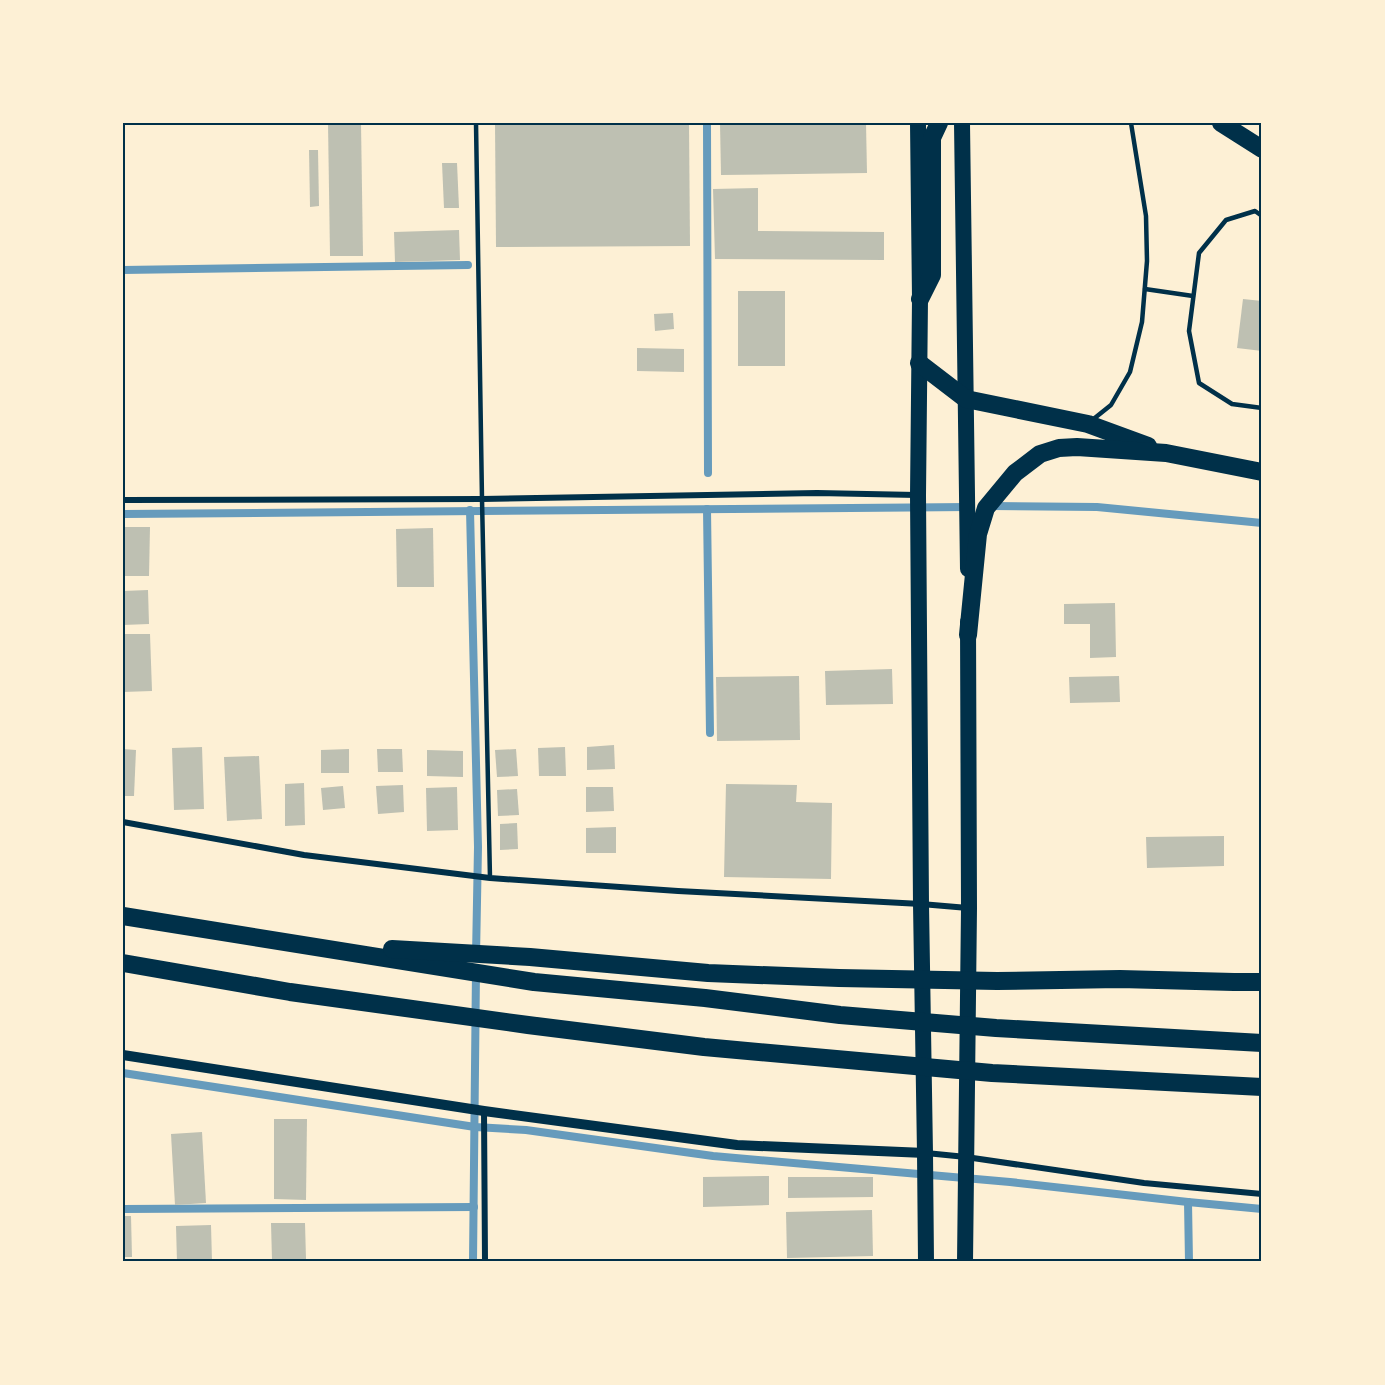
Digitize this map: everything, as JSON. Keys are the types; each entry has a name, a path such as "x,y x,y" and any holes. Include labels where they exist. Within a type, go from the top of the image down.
{"highway":[{"path":"918,123 920,299 918,495 926,1262"},
{"path":"920,299 932,275 932,138 939,123"},
{"path":"962,123 969,908 965,1262"},
{"path":"1221,123 1262,149"},
{"path":"919,363 966,399 1088,424 1166,453"},
{"path":"968,635 978,534 986,508 1015,473 1040,454 1059,448 1077,447 1166,453 1262,472"},
{"path":"123,916 534,982 705,998 840,1015 996,1028 1262,1043"},
{"path":"294,944 530,957 708,973 997,981 1120,979 1262,982"},
{"path":"123,963 290,992 528,1026 704,1047 992,1073 1262,1087"}],"street":[{"path":"123,500 482,499 817,493 918,495"},
{"path":"123,822 304,855 490,878 969,908"},
{"path":"123,1055 484,1112 737,1144 926,1153 1144,1183 1262,1194"},
{"path":"484,1112 485,1262"}],"lane":[{"path":"476,123 490,878"},
{"path":"1088,424 1111,405 1130,372 1142,322 1148,261 1146,216 1131,123"},
{"path":"1262,216 1255,211 1226,220 1199,253 1189,331 1199,383 1232,404 1262,408"},
{"path":"1145,289 1193,296"}],"building":[{"path":"328,123 361,123 363,256 330,256"},
{"path":"495,123 689,123 690,246 496,247"},
{"path":"720,123 866,123 867,173 721,175"},
{"path":"309,150 318,150 319,206 310,207"},
{"path":"442,163 457,163 459,208 444,208"},
{"path":"758,188 758,231 884,232 884,260 715,259 713,189"},
{"path":"459,230 460,260 395,262 394,232"},
{"path":"738,291 785,291 785,366 738,366"},
{"path":"1243,299 1262,301 1262,351 1237,348"},
{"path":"673,313 674,329 655,331 654,314"},
{"path":"637,348 684,349 684,372 637,371"},
{"path":"123,527 150,527 149,576 123,576"},
{"path":"433,528 434,587 397,587 396,529"},
{"path":"148,590 149,624 123,625 123,591"},
{"path":"1115,603 1116,657 1090,658 1090,624 1064,624 1064,604"},
{"path":"123,634 150,634 152,691 123,692"},
{"path":"892,669 893,704 826,705 825,671"},
{"path":"799,676 800,740 717,741 716,677"},
{"path":"1119,676 1120,702 1070,703 1069,677"},
{"path":"614,745 615,769 587,770 587,747"},
{"path":"202,747 204,809 174,810 172,748"},
{"path":"565,747 566,776 539,776 538,748"},
{"path":"123,749 136,750 134,796 123,796"},
{"path":"349,749 349,773 321,773 321,750"},
{"path":"377,749 402,749 403,772 378,772"},
{"path":"516,749 518,776 497,777 495,750"},
{"path":"427,750 463,751 463,777 427,776"},
{"path":"259,756 262,819 227,821 224,757"},
{"path":"304,783 305,825 285,826 285,784"},
{"path":"726,784 797,785 796,802 832,803 831,879 724,877"},
{"path":"403,785 404,812 378,814 376,786"},
{"path":"343,786 345,808 323,810 321,788"},
{"path":"457,787 458,830 427,831 426,788"},
{"path":"586,787 613,787 614,811 586,812"},
{"path":"517,789 519,815 498,816 497,790"},
{"path":"517,823 518,849 500,850 500,824"},
{"path":"616,827 616,853 586,853 586,828"},
{"path":"1224,836 1224,866 1147,868 1146,837"},
{"path":"274,1119 307,1119 306,1200 274,1199"},
{"path":"202,1132 206,1203 175,1205 171,1134"},
{"path":"769,1176 769,1205 703,1207 703,1177"},
{"path":"788,1177 873,1177 873,1197 788,1198"},
{"path":"872,1210 873,1256 787,1258 786,1212"},
{"path":"123,1216 131,1216 132,1257 123,1257"},
{"path":"271,1223 305,1223 306,1259 272,1260"},
{"path":"211,1225 212,1261 177,1262 176,1226"}],"waterway":[{"path":"707,123 708,473"},
{"path":"123,270 468,265"},
{"path":"990,506 1097,507 1262,523"},
{"path":"123,514 969,507"},
{"path":"707,509 710,733"},
{"path":"470,510 478,847 476,956"},
{"path":"473,1262 476,971"},
{"path":"123,1073 475,1127 526,1130 713,1156 1010,1182 1262,1209"},
{"path":"1188,1202 1189,1262"},
{"path":"123,1209 474,1207"}]}
